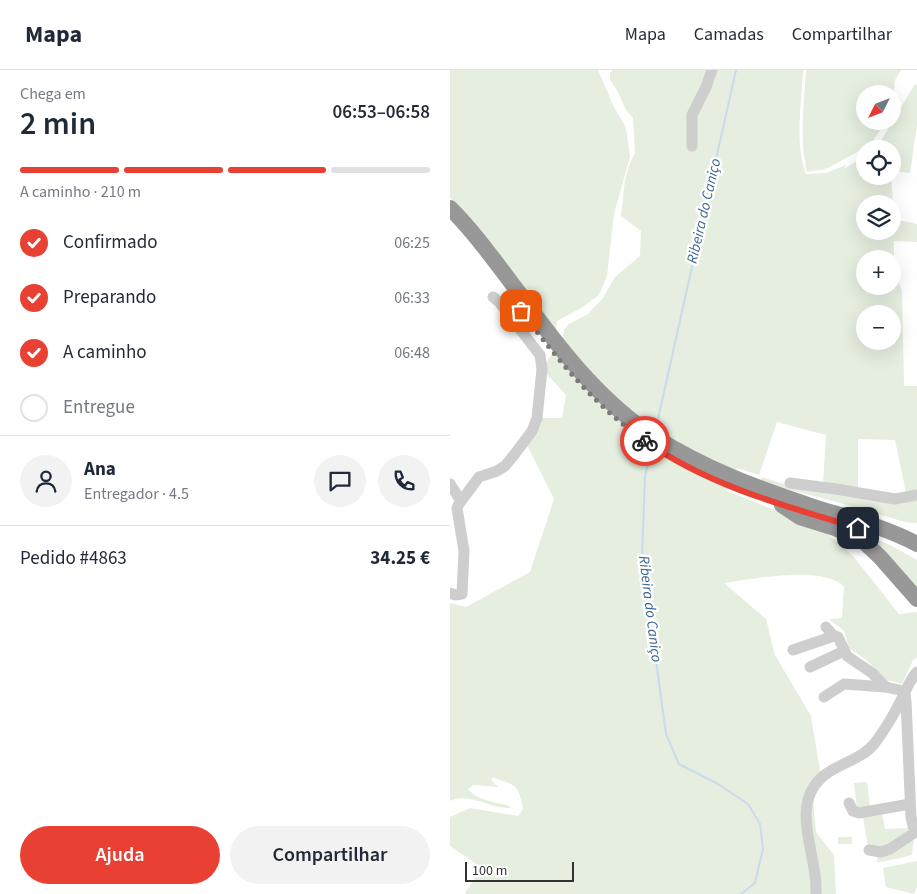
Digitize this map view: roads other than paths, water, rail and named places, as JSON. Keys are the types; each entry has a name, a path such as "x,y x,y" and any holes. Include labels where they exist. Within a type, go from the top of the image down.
{"highway":[{"path":"450,208 481,243 552,345"},
{"path":"450,221 474,248 595,400 631,431 671,458 716,480 864,522 917,544"},
{"path":"755,492 782,505 800,517 834,528 863,541 880,556 917,600"},
{"path":"782,505 858,528 904,546 917,554"},
{"path":"816,507 830,505 894,527 917,530"}],"street":[{"path":"692,146 692,115 712,70"},
{"path":"450,593 455,595 462,594 464,552 457,508 479,477 505,466 532,431 537,418 542,369 540,354 493,297"},
{"path":"790,483 895,500 917,495"},
{"path":"450,484 461,501"},
{"path":"793,650 831,637 829,631 838,637 844,651 851,659 872,672 886,687"},
{"path":"810,668 844,651"},
{"path":"816,894 816,876 806,829 805,814 809,795 823,776 842,764 865,754 873,746 905,694 913,685 917,672"},
{"path":"824,696 844,684 886,687 900,690 905,694 911,822 915,832 890,849 881,852 869,850"},
{"path":"849,803 853,811 859,813 910,804"}],"waterway":[{"name":"Ribeira do Caniço","path":"656,428 736,70"},
{"name":"Ribeira do Caniço","path":"652,445 645,477 642,557 666,734 679,764 718,784 748,804 760,824 763,849 755,883 741,894"}]}
